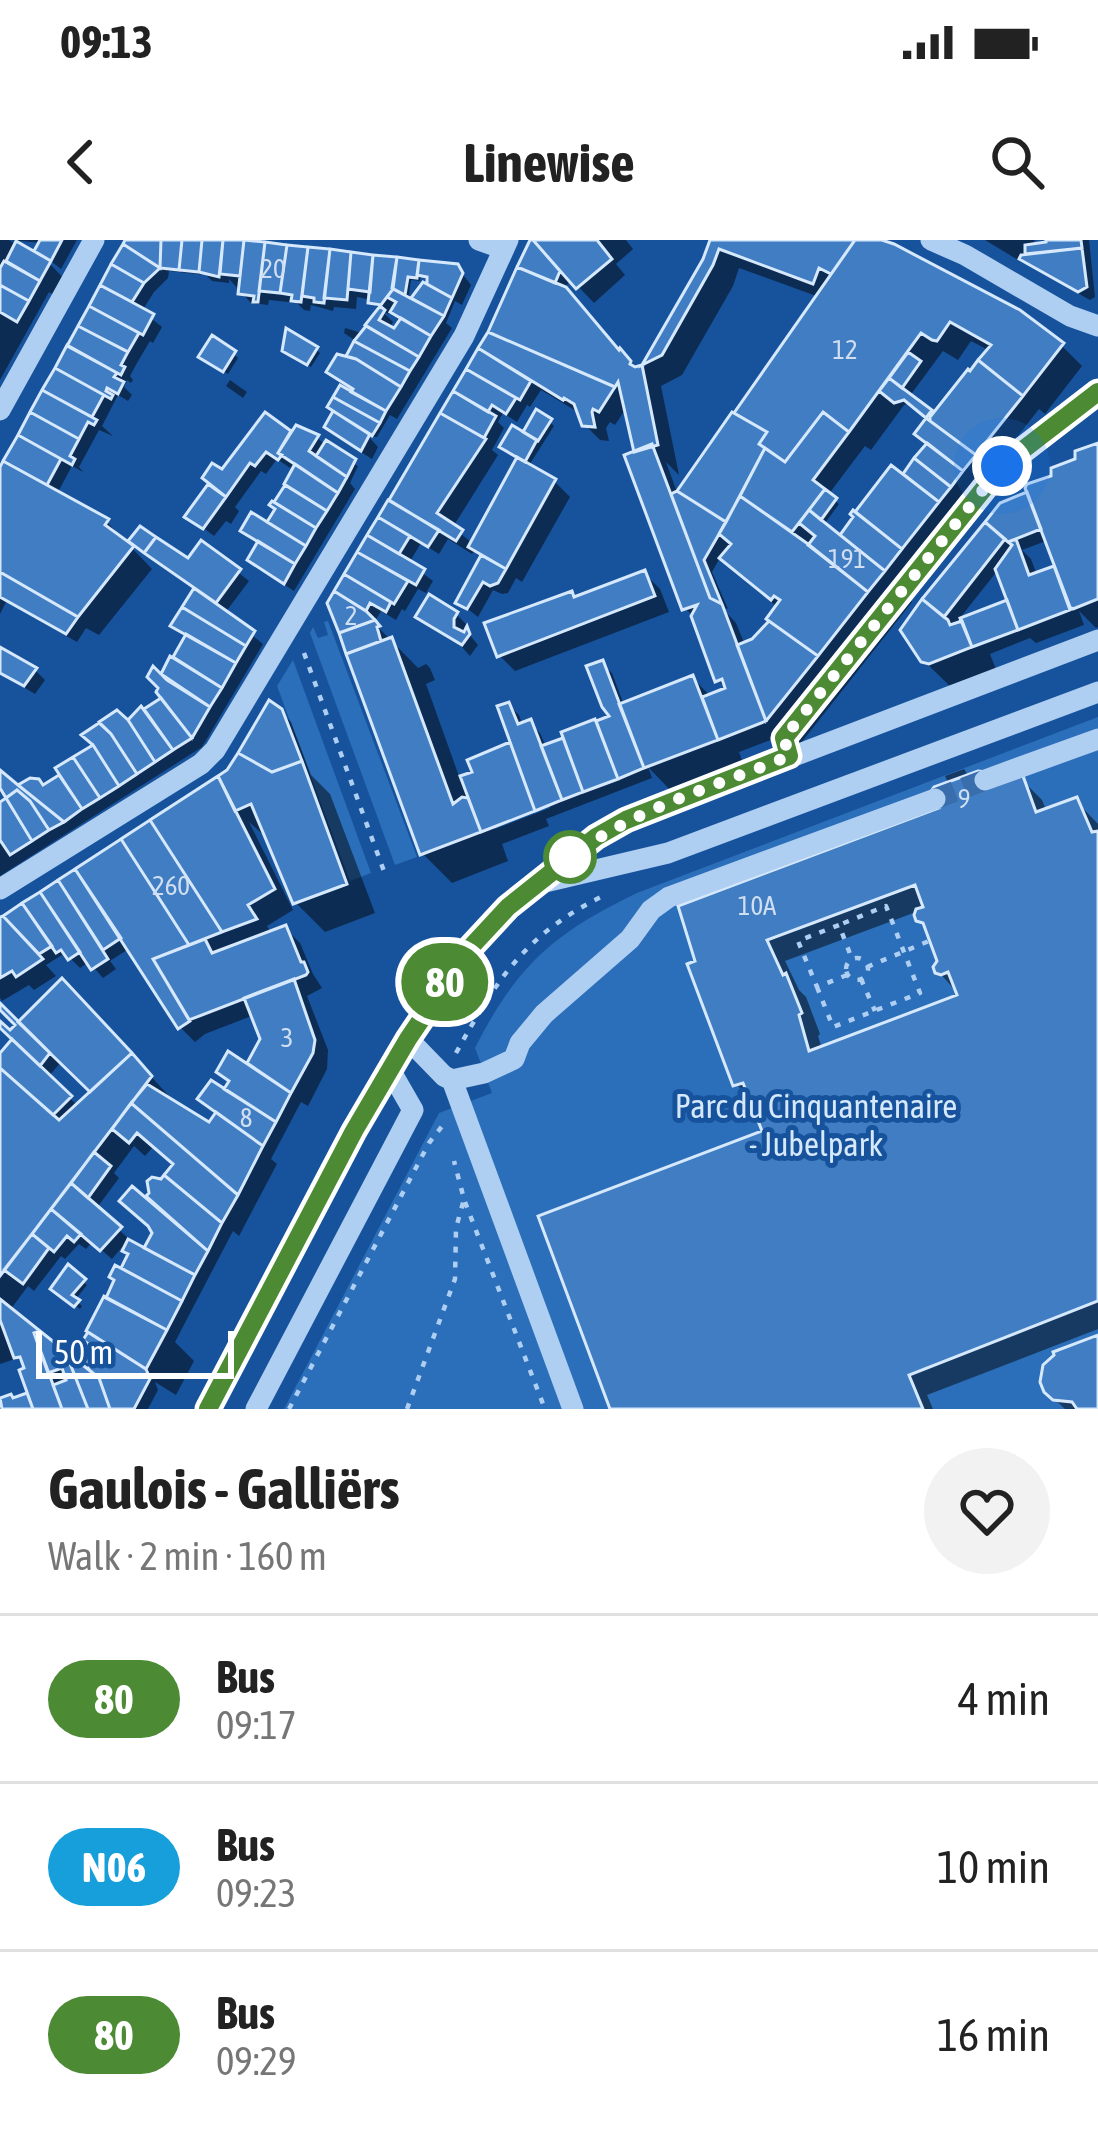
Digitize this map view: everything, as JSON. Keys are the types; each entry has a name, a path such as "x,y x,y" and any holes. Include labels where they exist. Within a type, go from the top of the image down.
{"street":[{"path":"0,410 94,240"},
{"path":"0,889 200,764 215,750 464,336 506,245 479,240"},
{"path":"932,240 1070,316 1098,326"},
{"path":"789,756 784,738 1002,466 1098,392"},
{"path":"208,1409 354,1131 408,1039 469,949 532,886 626,820 1098,640"},
{"path":"532,886 668,853 1098,692"},
{"path":"985,780 1098,739"},
{"path":"408,1039 452,1080 484,1073 514,1059 520,1043 544,1014 630,939 651,910 669,897 935,799"},
{"path":"256,1409 413,1110 390,1070"},
{"path":"452,1080 573,1409"}],"path":[{"path":"305,657 385,874"},
{"path":"886,906 920,993 833,1027 799,941 839,925 886,906"},
{"path":"839,925 852,959"},
{"path":"867,967 929,941"},
{"path":"860,958 867,967 861,979 848,975 846,968 852,959 860,958"},
{"path":"817,987 848,975"},
{"path":"861,979 875,1011"},
{"path":"289,1409 429,1143 452,1120 451,1135"},
{"path":"451,1150 464,1199 545,1409"},
{"path":"407,1409 455,1279 456,1228 464,1199"}],"green space":[{"path":"328,621 417,857 395,865 310,633 313,627 318,638 328,635 324,622"},
{"path":"293,660 371,873 350,881 277,686"},
{"name":"Parc du Cinquantenaire - Jubelpark","path":"1098,717 1098,1409 284,1409 439,1113 492,1093 475,1048 506,994 541,954 583,922 637,893"}],"building":[{"path":"40,240 62,240 51,261 34,251"},
{"path":"125,240 161,240 160,268 123,244"},
{"path":"161,240 182,240 179,270 160,268"},
{"path":"182,240 202,240 199,272 179,270"},
{"path":"202,240 223,240 219,277 199,272"},
{"path":"223,240 244,240 240,276 220,274"},
{"path":"244,240 265,242 258,302 253,302 254,296 238,294"},
{"path":"530,240 560,271 555,283 517,267"},
{"path":"533,240 597,240 612,259 576,289"},
{"path":"710,240 855,240 831,274 819,268 813,284 719,249 662,355 642,365"},
{"path":"855,240 894,244 1020,310 1064,343 1023,396 978,360 991,345 950,322 937,341 921,333 849,432 823,412 785,462 759,444 767,432 734,413"},
{"path":"1081,240 1082,248 1025,254 1025,245"},
{"path":"16,241 51,261 40,281 6,261"},
{"path":"265,242 287,245 280,293 259,291"},
{"path":"123,244 160,268 144,283 111,264"},
{"path":"287,245 308,247 301,302 280,293"},
{"path":"308,247 330,249 324,303 302,296"},
{"path":"1082,248 1087,287 1078,292 1019,259 1021,255"},
{"path":"330,249 351,252 347,300 324,298"},
{"path":"351,252 373,255 370,292 348,289"},
{"path":"373,255 397,257 393,289 381,305 368,303"},
{"path":"397,257 419,260 417,278 408,277 405,295 392,288"},
{"path":"419,260 458,264 463,273 452,298 427,284 427,277 417,275"},
{"path":"4,261 40,281 29,301 0,285"},
{"path":"111,264 144,283 132,302 100,285"},
{"path":"517,267 566,287 630,364 642,365 658,445 634,452 618,382 615,387 488,332"},
{"path":"423,282 452,298 444,316 411,298"},
{"path":"0,285 29,301 17,322 0,312"},
{"path":"100,285 154,314 143,335 89,306"},
{"path":"393,289 444,316 431,336 390,312 396,302 387,297"},
{"path":"89,306 139,333 128,352 78,326"},
{"path":"380,306 385,310 379,320 394,328 401,318 431,336 419,357 365,325"},
{"path":"78,326 128,352 121,375 67,346"},
{"path":"366,326 419,357 410,371 354,341"},
{"path":"286,328 318,347 307,365 282,351"},
{"path":"488,332 615,387 599,412 593,409 595,427 582,426 574,404 478,348"},
{"path":"212,335 236,351 223,372 198,357"},
{"path":"354,341 410,371 401,387 346,356"},
{"path":"67,345 117,373 114,377 124,382 118,394 107,388 111,399 55,368"},
{"path":"478,348 531,381 520,400 466,369"},
{"path":"908,352 921,361 902,388 889,378"},
{"path":"337,354 356,359 401,387 386,411 326,372"},
{"path":"978,360 1023,396 976,455 930,417"},
{"path":"55,368 104,395 92,417 42,390"},
{"path":"466,369 516,398 506,414 492,405 488,412 453,391"},
{"path":"889,378 932,410 926,418 904,400 894,403 879,391"},
{"path":"340,385 386,411 380,423 333,397"},
{"path":"42,390 97,420 94,425 88,422 79,439 30,412"},
{"path":"453,391 496,416 484,438 440,413"},
{"path":"333,397 380,423 372,436 327,407"},
{"path":"536,409 552,419 538,441 523,432"},
{"path":"333,411 370,434 361,451 324,427"},
{"path":"30,412 79,439 70,456 75,459 72,465 18,435"},
{"path":"265,412 291,431 278,453 282,455 278,460 266,452 255,466 250,463 226,497 202,478 212,463 222,469"},
{"path":"732,412 767,432 759,444 765,448 726,522 677,491"},
{"path":"823,412 849,432 813,480 825,489 792,532 740,496 765,448 785,462"},
{"path":"440,413 486,439 437,513 463,530 456,541 389,500"},
{"path":"926,418 976,455 963,471 914,434"},
{"path":"296,425 319,435 309,451 347,477 338,493 278,453"},
{"path":"512,425 537,440 525,462 499,447"},
{"path":"18,435 61,459 47,485 3,461"},
{"path":"326,440 356,459 347,477 316,456"},
{"path":"927,443 963,471 951,487 914,458"},
{"path":"1098,443 1098,599 1073,609 1025,488 1051,476 1051,468 1075,459 1075,451"},
{"path":"652,444 710,598 722,604 766,721 718,740 702,697 725,688 722,679 715,682 691,616 697,605 682,610 624,455"},
{"path":"517,457 556,479 506,569 468,547"},
{"path":"914,458 951,487 939,502 903,474"},
{"path":"3,461 109,519 105,525 134,546 78,617 0,572"},
{"path":"295,464 338,493 327,511 284,484"},
{"path":"891,465 939,502 902,549 855,512"},
{"path":"208,484 226,497 203,529 184,517"},
{"path":"285,485 327,511 316,528 274,502"},
{"path":"825,489 837,498 821,520 809,510"},
{"path":"677,491 726,522 704,560 722,604 710,598 671,494"},
{"path":"1027,492 1041,529 1008,542 985,522 1000,503"},
{"path":"740,496 868,592 818,656 766,619 780,600 774,596 771,600 719,558 731,544 719,534"},
{"path":"388,500 439,530 428,547 378,517"},
{"path":"272,501 316,528 306,546 267,522 275,509 269,505"},
{"path":"809,510 885,571 868,592 808,545 815,536 799,523"},
{"path":"853,510 902,549 885,571 840,535"},
{"path":"251,512 306,546 295,564 240,531"},
{"path":"378,517 410,536 399,554 367,535"},
{"path":"985,522 1005,539 944,617 922,599"},
{"path":"140,526 156,537 144,553 128,541"},
{"path":"367,535 425,569 416,585 357,552"},
{"path":"156,537 188,558 201,540 241,569 216,603 144,553"},
{"path":"1016,539 1029,575 1054,566 1070,610 1018,630 995,569 1012,545 1008,542"},
{"path":"258,541 295,564 284,584 247,560"},
{"path":"357,552 408,581 394,604 344,574"},
{"path":"481,555 506,569 498,583 483,582 467,609 455,603"},
{"path":"645,570 655,596 497,657 484,623"},
{"path":"0,572 78,617 66,634 0,597"},
{"path":"344,574 391,602 386,612 370,603 366,611 334,591"},
{"path":"194,588 255,631 246,646 182,607"},
{"path":"334,591 375,620 339,633 327,603"},
{"path":"429,594 458,612 454,627 464,632 467,626 470,634 462,645 415,617"},
{"path":"922,599 950,625 962,621 972,647 929,664 921,662 900,630"},
{"path":"1007,600 1018,630 972,647 960,618"},
{"path":"182,607 246,646 236,663 170,626"},
{"path":"375,620 381,641 346,654 339,633"},
{"path":"769,621 818,656 766,721 737,645 752,639"},
{"path":"186,634 236,663 222,688 173,657"},
{"path":"392,637 453,804 468,798 481,832 420,855 346,654"},
{"path":"0,647 37,668 24,686 0,673"},
{"path":"170,656 222,688 210,707 161,674"},
{"path":"603,660 644,768 618,779 596,721 609,716 586,666"},
{"path":"153,666 210,707 192,738 147,677"},
{"path":"693,675 718,740 644,768 619,704"},
{"path":"161,698 192,738 173,750 144,709"},
{"path":"269,700 282,709 302,761 272,772 238,753"},
{"path":"509,702 518,724 531,719 562,800 535,811 497,706"},
{"path":"141,706 173,750 155,762 128,720"},
{"path":"117,710 155,762 137,774 99,722"},
{"path":"595,719 618,779 583,792 561,732"},
{"path":"99,723 137,774 119,786 93,745 81,735"},
{"path":"563,738 583,792 562,800 541,746"},
{"path":"510,742 535,811 481,832 460,776 472,772 467,760"},
{"path":"93,745 119,786 100,798 73,757"},
{"path":"238,753 272,772 302,761 347,884 293,904 251,804 235,811 218,776"},
{"path":"73,757 100,798 82,809 55,768"},
{"path":"0,770 64,822 49,830 17,790 6,798 0,788"},
{"path":"978,771 1023,776 1036,812 1077,797 1092,832 1098,831 1098,1301 909,1375 923,1409 610,1409 538,1216 762,1131 743,1083 733,1086 687,964 695,961 678,906 939,808 934,787","holes":["915,885 923,907 914,915 923,923 937,961 935,973 948,972 957,995 809,1051 802,1013 767,940"]},
{"path":"59,775 82,809 64,822 18,785 30,778 43,785"},
{"path":"218,776 275,889 248,905 257,919 222,932 150,820"},
{"path":"17,790 49,830 32,841 6,798"},
{"path":"6,798 32,841 10,855 0,840 0,802"},
{"path":"150,820 222,932 189,945 121,839"},
{"path":"121,839 189,945 153,959 190,1021 178,1029 75,869"},
{"path":"75,869 121,938 103,950 58,880"},
{"path":"58,880 108,959 91,970 40,892"},
{"path":"40,892 80,952 68,960 61,950 56,953 22,903"},
{"path":"22,903 52,946 39,954 3,916"},
{"path":"3,916 43,959 16,977 12,971 0,978"},
{"path":"286,925 306,975 189,1020 153,959 205,939 212,953"},
{"path":"62,978 132,1053 90,1092 18,1022"},
{"path":"294,979 315,1040 291,1093 247,1063 260,1039 244,998"},
{"path":"0,1003 50,1053 40,1066 0,1028 0,1021 10,1030 15,1025 0,1010"},
{"path":"12,1039 72,1096 53,1115 0,1068 0,1053"},
{"path":"228,1051 291,1093 276,1122 224,1089 229,1081 216,1072"},
{"path":"132,1053 152,1076 0,1276 0,1068 59,1120"},
{"path":"211,1080 276,1122 263,1146 197,1099"},
{"path":"147,1084 209,1122 216,1112 263,1146 238,1195 131,1103"},
{"path":"131,1103 238,1195 222,1223 164,1175 173,1164 137,1133 129,1143 112,1129"},
{"path":"94,1152 111,1166 88,1198 71,1183"},
{"path":"164,1175 222,1223 208,1251 146,1196 147,1181"},
{"path":"71,1183 122,1227 100,1251 51,1209"},
{"path":"132,1186 208,1251 195,1275 144,1248 152,1233 119,1201"},
{"path":"51,1209 81,1234 74,1242 67,1236 54,1252 32,1234"},
{"path":"32,1234 49,1248 23,1284 4,1270"},
{"path":"128,1239 195,1275 182,1301 121,1268"},
{"path":"68,1264 86,1279 72,1295 80,1300 74,1307 50,1289"},
{"path":"115,1265 182,1301 167,1330 106,1298"},
{"path":"104,1296 167,1330 146,1369 86,1331"},
{"path":"0,1299 40,1331 34,1333 62,1409 33,1409 19,1370 24,1368 20,1357 14,1358 0,1320"},
{"path":"40,1331 65,1351 88,1409 62,1409 53,1385 66,1380 62,1368 48,1373 34,1333"},
{"path":"88,1332 146,1369 150,1379 134,1409 110,1409 99,1378 82,1357"},
{"path":"1098,1335 1098,1409 1077,1409 1072,1402 1053,1400 1040,1382 1043,1365 1053,1352"},
{"path":"65,1351 99,1378 110,1409 88,1409"},
{"path":"27,1393 33,1409 2,1409 0,1398"}],"tunnel":[{"path":"935,799 985,780"}],"bus line":[{"name":"80","path":"208,1409 354,1131 469,949 538,880 596,837 626,820 789,756 784,738 1002,466 1098,392"}],"route":[{"path":"570,857 626,820 789,756 784,738 1002,466"}]}
